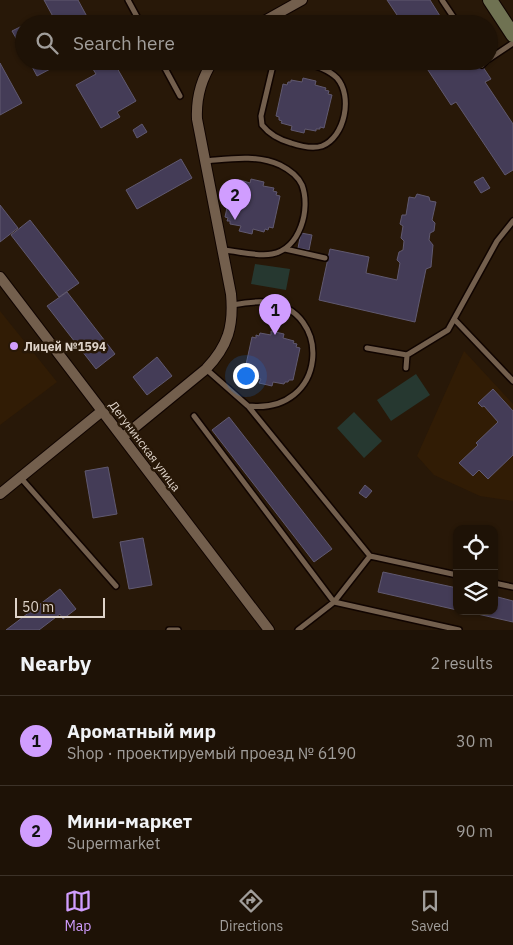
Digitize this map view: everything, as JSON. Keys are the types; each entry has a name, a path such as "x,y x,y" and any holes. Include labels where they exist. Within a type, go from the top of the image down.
{"street":[{"path":"275,15 302,0"},
{"path":"490,0 511,27"},
{"path":"122,437 206,370 217,358 227,339 232,318 232,305 197,119 201,84 208,70"},
{"name":"Дегунинская улица","path":"0,277 269,630"},
{"path":"0,494 102,411"}],"lane":[{"path":"128,0 136,15"},
{"path":"442,0 452,15"},
{"path":"498,54 513,44"},
{"path":"166,70 180,96"},
{"path":"272,70 261,116 262,125 273,136 307,147 322,146 334,137 341,125 345,110 345,93 337,79 324,70"},
{"path":"204,161 233,158 265,160 279,164 297,177 302,184 305,208 302,222 294,239 285,249 272,254 222,250"},
{"path":"367,348 407,354 448,330 497,241 513,221"},
{"path":"285,249 324,258"},
{"path":"232,305 267,302 282,306 304,324 310,337 313,351 313,363 309,375 303,386 294,395 284,402 272,406 248,406"},
{"path":"454,319 513,381"},
{"path":"406,368 407,354"},
{"path":"206,370 248,406 370,556 453,574"},
{"path":"194,416 334,602 459,630"},
{"path":"20,477 116,586"},
{"path":"298,630 334,602 370,556"},
{"path":"498,584 513,587"},
{"path":"169,630 178,630"}],"shaded area":[{"name":"Лицей №1594","path":"0,311 57,382 0,425"},
{"path":"464,351 513,404 513,501 480,496 434,475 417,456"}],"green space":[{"path":"255,264 290,269 286,290 251,284"},
{"path":"416,374 430,395 391,421 377,400"},
{"path":"354,412 382,441 364,458 337,428"}],"building":[{"path":"44,0 78,0 86,15 52,15"},
{"path":"387,0 430,0 439,15 397,15"},
{"path":"0,63 22,103 0,115"},
{"path":"34,70 48,70 37,76"},
{"path":"94,70 118,70 136,101 117,112 120,117 101,128 76,85 96,74"},
{"path":"428,70 485,70 491,79 485,82 513,124 513,170 505,175 456,102 451,105"},
{"path":"303,78 316,81 315,85 326,88 325,90 329,91 328,94 332,95 324,128 320,127 316,131 305,129 304,133 291,130 292,126 281,123 282,121 276,116 283,84 287,85 291,80 302,82"},
{"path":"142,124 147,132 137,138 133,130"},
{"path":"181,159 192,178 137,209 126,190"},
{"path":"483,177 490,188 481,193 474,182"},
{"path":"251,179 264,182 263,186 274,188 273,191 277,192 276,195 280,196 273,228 269,227 264,232 253,229 252,234 239,231 241,226 230,224 230,221 227,221 228,218 225,217 232,185 236,185 240,180 250,183"},
{"path":"417,194 429,197 430,201 436,202 432,220 435,223 434,231 430,233 429,240 433,245 431,267 426,269 415,322 319,300 330,249 369,257 366,273 397,280 400,263 397,260 399,252 403,250 404,241 401,238 403,226 400,224 402,215 406,215 409,197 415,198"},
{"path":"0,205 18,228 0,242"},
{"path":"30,220 79,283 59,297 11,235"},
{"path":"301,233 312,235 309,250 298,248"},
{"path":"67,292 115,354 96,369 47,306"},
{"path":"271,331 284,334 283,338 294,341 293,343 297,344 296,347 300,348 293,380 289,380 284,384 273,382 272,386 259,383 261,379 250,376 247,373 248,370 245,369 252,337 256,338 256,335 259,336 260,333 271,335"},
{"path":"157,357 172,376 147,395 133,377"},
{"path":"493,389 513,411 513,455 488,479 479,470 473,476 459,463 498,422 484,406 482,407 478,403"},
{"path":"229,417 332,549 314,562 212,430"},
{"path":"108,467 117,514 93,518 85,471"},
{"path":"365,485 372,491 366,498 359,493"},
{"path":"143,538 152,585 129,589 120,542"},
{"path":"383,572 453,587 453,609 378,592"},
{"path":"60,589 76,609 63,619 60,614 39,630 6,630"},
{"path":"498,597 513,601 513,622 482,615 498,615"}],"place":[{"name":"Мини-маркет","path":"235,220"},
{"name":"Ароматный мир","path":"275,335"},
{"name":"Лицей №1594","path":"14,346"}]}
